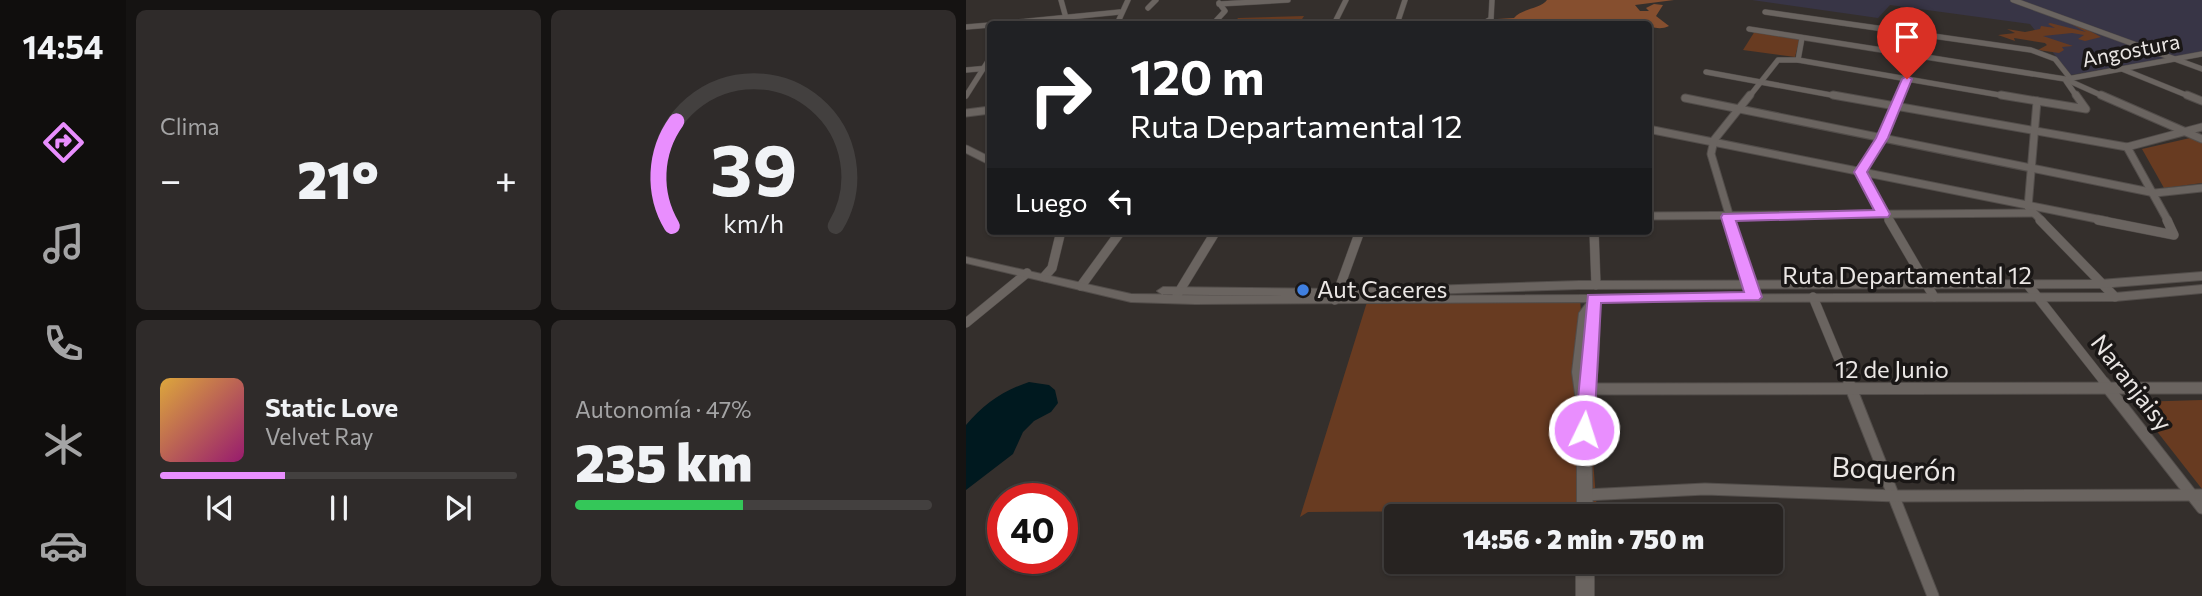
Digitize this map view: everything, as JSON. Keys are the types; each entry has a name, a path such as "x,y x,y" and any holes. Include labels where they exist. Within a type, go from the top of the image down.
{"main road":[{"name":"Ruta Departamental 12","path":"966,260 1110,291 1131,298 1177,295 1336,298 1593,297 1751,291 1930,291 2037,297 2115,296 2202,289"},
{"name":"Ruta Departamental 12","path":"1751,291 1813,297 2028,285 2100,284 2202,276"},
{"path":"1585,504 1584,389 1593,297"},
{"path":"1585,574 1585,596"}],"street":[{"path":"1061,0 1064,21"},
{"path":"1118,21 1128,0"},
{"path":"1148,8 1156,0"},
{"path":"1216,21 1225,11 1220,2 1287,0"},
{"path":"1336,21 1346,0"},
{"path":"1398,21 1405,0"},
{"path":"1488,21 1491,19 1492,0"},
{"path":"2013,0 2202,69"},
{"path":"1038,21 1120,12"},
{"path":"1751,291 1727,217 1711,154 1714,140 1779,60 1798,60 2087,109 2055,59 2044,53 1765,12"},
{"path":"1012,21 1016,15"},
{"path":"966,27 987,25"},
{"path":"1749,29 2067,79 2202,139"},
{"path":"1861,172 1882,138 1907,79 1895,30"},
{"path":"1798,60 1802,38"},
{"name":"Angostura","path":"2067,79 2202,54"},
{"path":"966,70 987,68"},
{"path":"2120,68 2202,102"},
{"path":"966,96 987,69"},
{"path":"1706,72 2127,147 2202,127"},
{"path":"1685,98 2155,192 2202,188"},
{"path":"2037,101 2031,210 2100,284 2115,296"},
{"path":"966,113 987,110"},
{"path":"1652,129 2031,210 2174,235 2155,192 2127,147"},
{"path":"966,149 987,160"},
{"path":"1861,172 1930,291"},
{"path":"1652,216 1727,217 2031,210"},
{"path":"1044,277 1052,268 1060,235"},
{"path":"1082,286 1118,235"},
{"path":"1177,295 1214,235"},
{"path":"1336,298 1359,235"},
{"path":"1593,297 1594,235"},
{"path":"966,323 1027,273"},
{"name":"Naranjaisy","path":"2028,285 2108,389 2197,495 2202,508"},
{"path":"1813,297 1854,391 1933,596"},
{"name":"12 de Junio","path":"1584,389 1854,391 2202,388"},
{"name":"Boquerón","path":"1585,495 1705,489 1896,496 2197,495"}],"shaded area":[{"path":"1547,0 1674,0 1635,5 1640,11 1649,11 1646,8 1654,4 1663,5 1656,16 1669,26 1662,28 1652,27 1652,21 1497,21 1514,18"},
{"path":"1752,0 2202,0 2202,52 2071,75 2030,24 1890,5 1878,18"},
{"path":"1304,16 1301,21 1236,21 1238,18"},
{"path":"2075,23 2101,37 2085,41 2078,39 2084,35 2072,33 2043,36 2073,46 2062,47 2064,50 2059,53 2038,50 2047,45 2045,43 2014,38 2015,41 1998,35 2015,33 2007,29 2025,32 2040,29 2041,26 2055,28 2048,24 2086,32 2071,24"},
{"path":"1755,31 1800,38 1795,57 1743,50"},
{"path":"2190,138 2202,143 2202,183 2164,188 2142,149"},
{"path":"1580,299 1597,504 1384,504 1384,511 1308,512 1300,517 1367,302"},
{"path":"2202,400 2202,489 2134,402"}],"water":[{"path":"1029,382 1049,385 1055,390 1058,403 1051,412 1034,421 1023,432 1013,454 966,490 966,425 994,399"}],"place":[{"name":"Aut Caceres","path":"1303,290"}],"route":[{"path":"1584,430 1584,408 1591,372 1593,299 1754,297 1727,217 1883,214 1861,172 1882,138 1907,79"}]}
